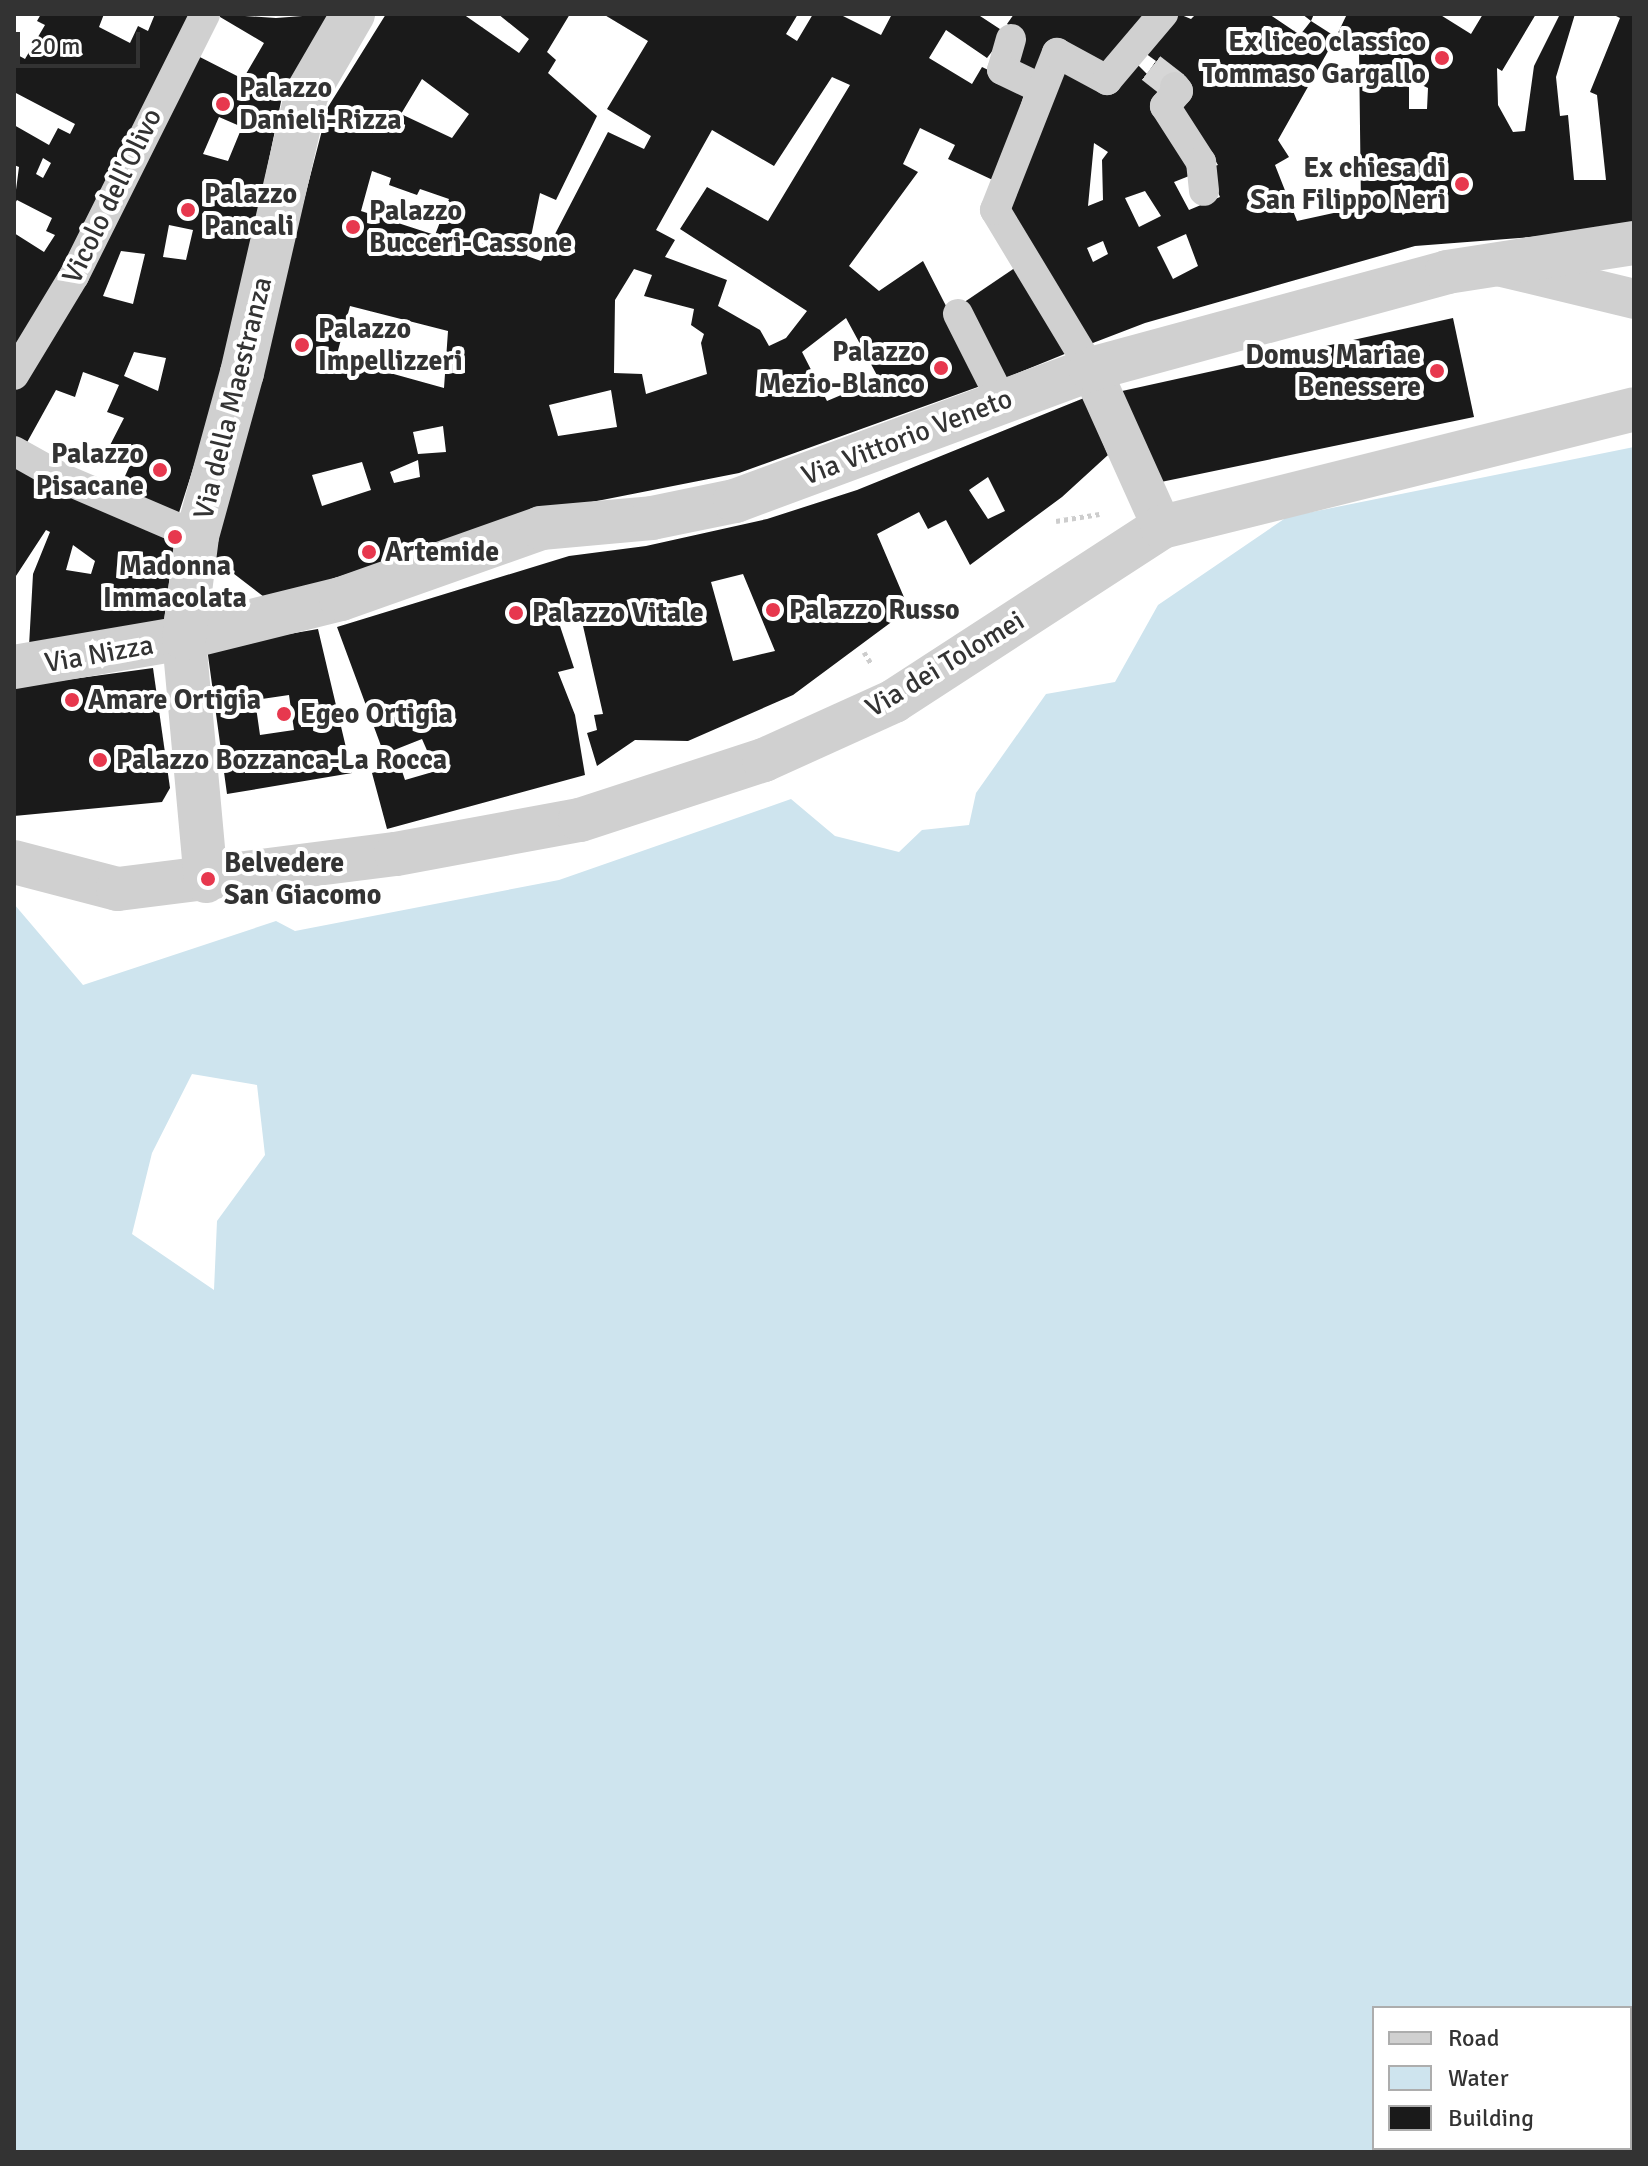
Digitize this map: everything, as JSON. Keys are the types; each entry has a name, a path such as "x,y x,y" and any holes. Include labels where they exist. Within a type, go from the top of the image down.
{"street":[{"name":"Vicolo dell'Olivo","path":"14,375 74,276 205,14"},
{"name":"Via della Maestranza","path":"206,881 184,638 197,536 242,373 306,95 353,14"},
{"path":"1162,527 1091,369 995,210 1040,88 1057,53 1107,80 1141,60 1163,14"},
{"path":"1011,39 1002,70 1040,88"},
{"path":"1175,87 1178,91 1165,106 1201,162 1204,191"},
{"name":"Via Vittorio Veneto","path":"184,638 341,599 541,528 652,518 735,501 1091,369 1349,297 1494,265 1634,243"},
{"path":"1494,265 1634,299"},
{"path":"958,314 1002,401"},
{"name":"Via dei Tolomei","path":"14,862 118,889 206,881 396,854 580,820 764,760 894,701 1162,527 1634,409"},
{"path":"14,451 64,479 197,536"},
{"name":"Via Nizza","path":"14,667 184,638"}],"path":[{"path":"1056,521 1107,513"}],"water":[{"path":"1634,447 1634,2152 14,2152 14,904 83,985 276,921 295,931 559,880 791,799 835,836 899,852 922,830 969,825 976,793 1046,694 1115,682 1158,605 1287,517","holes":["192,1074 257,1085 265,1155 217,1221 214,1290 132,1234 152,1153"]}],"building":[{"path":"41,14 104,14 99,27 130,43 138,26 148,31 155,14 200,14 14,362 14,233 44,252 55,235 46,231 52,218 17,200 14,205 19,167 14,165 14,125 49,145 58,128 70,134 75,124 14,92 14,53 25,59 45,25 37,21","holes":["43,158 51,163 43,178 36,174"]},
{"path":"215,14 276,18 329,14 282,97 226,365 177,519 117,494 130,465 106,453 124,418 107,412 119,385 83,372 75,397 56,390 25,446 14,440 14,388 190,52 243,79 264,43","holes":["219,117 242,127 228,161 203,154","169,225 193,230 186,260 163,257","121,251 145,254 133,304 103,296","134,352 166,358 158,391 124,376"]},
{"path":"386,14 463,14 519,53 529,39 498,14 570,14 547,52 556,60 548,73 597,116 556,200 540,193 527,256 541,261 608,132 644,149 651,136 607,109 648,41 603,14 798,14 786,34 797,41 813,14 839,14 881,35 892,14 977,14 1006,33 987,58 946,30 929,58 972,84 982,67 1026,88 997,182 948,159 955,145 920,128 903,164 918,172 849,266 879,291 923,261 986,384 739,473 531,514 268,600 212,557 328,107","holes":["832,77 850,85 768,221 707,187 680,229 807,311 786,338 769,346 760,330 718,306 727,280 665,257 675,240 656,230 712,130 774,166","422,79 469,114 452,138 401,114","372,171 391,178 389,185 417,195 420,189 449,199 435,235 361,211","634,269 652,275 644,296 694,309 691,325 704,334 701,343 707,374 646,394 642,374 614,373 615,300","350,306 448,331 444,388 336,358","846,318 879,379 827,401 802,352","611,390 617,427 558,436 549,405","443,426 446,452 418,454 413,432","418,460 420,477 394,483 390,472","362,462 371,490 322,506 312,475"]},
{"path":"1014,14 1147,14 1104,71 1032,74 1009,61 1020,34 1007,24"},
{"path":"1179,14 1191,19 1196,14 1269,14 1300,35 1311,21 1336,37 1347,14 1439,14 1471,34 1483,14 1536,14 1502,71 1497,68 1498,105 1513,132 1525,131 1534,66 1560,14 1575,14 1556,77 1560,116 1568,115 1574,180 1606,180 1597,95 1590,92 1620,18 1612,14 1634,14 1634,229 1415,246 1145,323 1085,346 1004,206 1062,63 1135,62 1147,74 1156,61 1145,53","holes":["1336,37 1359,49 1361,207 1297,221 1275,165 1289,157 1278,140","1409,79 1428,88 1427,109 1409,109","1178,102 1218,165 1208,168 1220,197 1189,210 1174,182 1194,174","1094,143 1108,152 1102,160 1103,200 1088,206","1145,191 1161,216 1139,227 1125,198","1186,234 1198,266 1173,279 1157,247","1103,241 1108,254 1093,262 1087,248"]},
{"name":"Ex liceo classico Tommaso Gargallo","path":"1302,14 1314,14 1311,21"},
{"path":"1019,265 1072,351 996,382 960,305"},
{"path":"1453,318 1474,417 1161,482 1113,393"},
{"path":"1084,398 1108,455 1062,497 970,565 946,520 928,529 919,512 877,534 909,609 793,695 688,741 635,740 597,766 587,733 597,730 594,715 603,714 581,617 559,623 574,668 558,672 575,715 585,775 387,829 372,773 400,765 405,780 436,771 422,739 384,754 337,627 569,556 646,546 767,519 857,490","holes":["988,477 1005,511 988,519 969,490","743,574 775,651 733,661 711,582"]},
{"path":"14,463 175,537 163,628 29,646 33,574 50,532 46,530 14,579","holes":["73,545 95,561 91,574 66,570"]},
{"path":"318,629 352,773 227,794 207,648","holes":["289,695 294,730 260,735 255,700"]},
{"name":"Palazzo Bozzanca-La Rocca","path":"153,668 170,788 162,802 14,816 14,687"}],"tunnel":[{"path":"1151,68 1175,87"}],"place":[{"name":"Ex liceo classico Tommaso Gargallo","path":"1442,58"},
{"name":"Palazzo Danieli-Rizza","path":"223,104"},
{"name":"Ex chiesa di San Filippo Neri","path":"1462,184"},
{"name":"Palazzo Pancali","path":"188,210"},
{"name":"Palazzo Bucceri-Cassone","path":"353,227"},
{"name":"Palazzo Impellizzeri","path":"302,345"},
{"name":"Palazzo Mezio-Blanco","path":"941,368"},
{"name":"Domus Mariae Benessere","path":"1437,371"},
{"name":"Palazzo Pisacane","path":"160,470"},
{"name":"Madonna Immacolata","path":"175,537"},
{"name":"Artemide","path":"369,552"},
{"name":"Palazzo Russo","path":"773,610"},
{"name":"Palazzo Vitale","path":"516,613"},
{"name":"Amare Ortigia","path":"72,700"},
{"name":"Egeo Ortigia","path":"284,714"},
{"name":"Palazzo Bozzanca-La Rocca","path":"100,760"},
{"name":"Belvedere San Giacomo","path":"208,879"}]}
